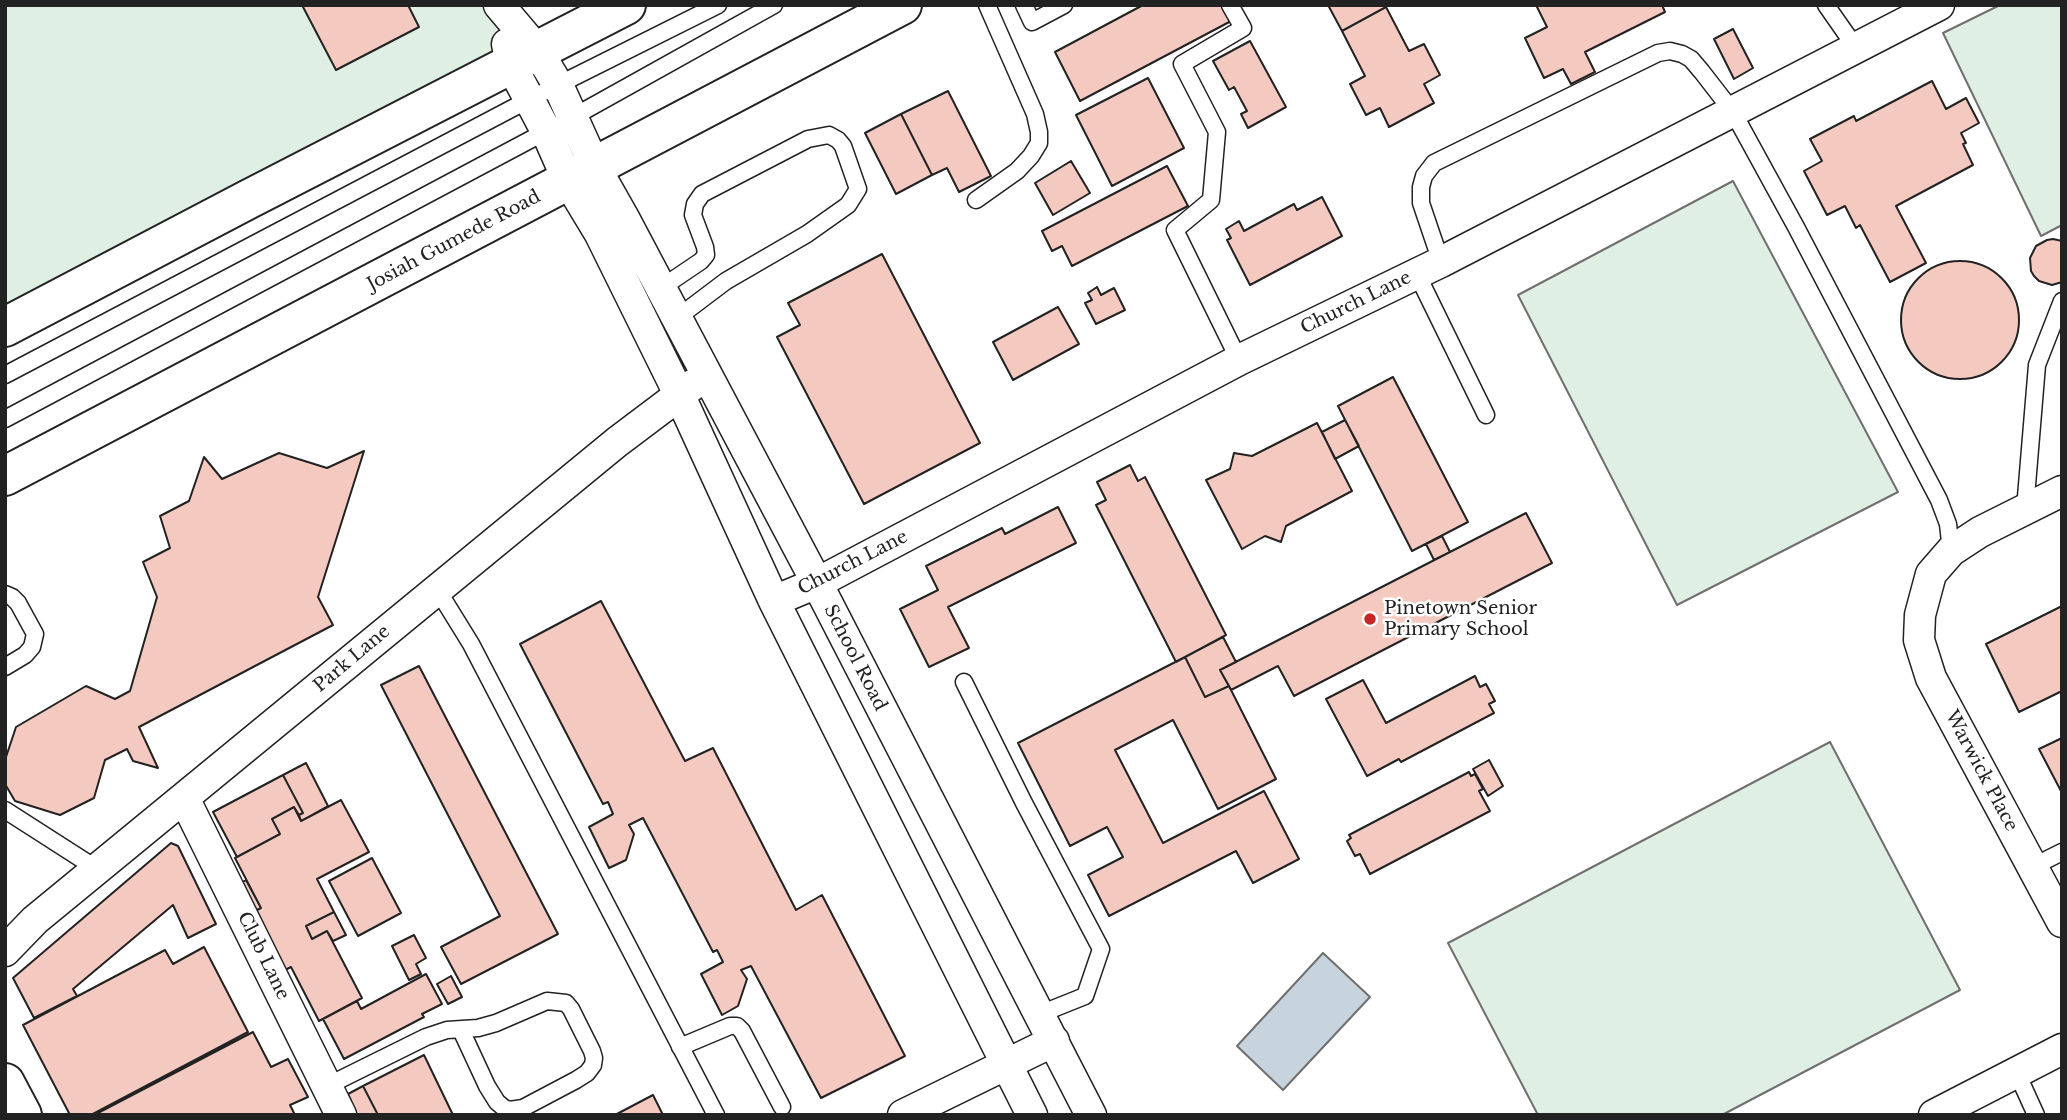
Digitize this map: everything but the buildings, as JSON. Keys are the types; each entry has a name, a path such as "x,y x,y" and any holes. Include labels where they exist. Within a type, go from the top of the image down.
{"main road":[{"path":"5,327 626,5"},
{"name":"Josiah Gumede Road","path":"5,476 902,5"},
{"path":"5,1083 22,1115"}],"street":[{"name":"Church Lane","path":"774,601 817,583 1238,360 1429,268 1939,5"},
{"path":"499,6 524,57 530,99 546,131 582,174"},
{"path":"524,57 558,86 573,117 582,174 600,234 679,394 774,601 1032,1115"},
{"name":"School Road","path":"582,174 661,288 817,583 1091,1115"},
{"name":"Park Lane","path":"5,951 35,920 437,589 617,442 679,394 706,377"},
{"name":"Warwick Place","path":"2062,491 1980,532 1951,551 1931,574 1920,615 1919,640 1931,678 2062,922"},
{"name":"Club Lane","path":"184,798 341,1115"},
{"path":"903,1115 1054,1041"},
{"path":"1934,1115 2062,1049"}],"lane":[{"path":"5,375 530,99 718,5"},
{"path":"5,419 573,117 774,5"},
{"path":"976,200 1017,171 1031,156 1039,142 1040,132 1035,114 987,5"},
{"path":"1024,5 1032,22 1064,5"},
{"path":"1230,5 1242,28 1182,64 1217,132 1211,200 1175,230 1238,360"},
{"path":"1826,5 1856,48"},
{"path":"1486,415 1429,268 1421,204 1424,176 1434,163 1658,53 1670,51 1682,54 1691,59 1733,112 1796,227 1938,500 1948,524 1951,551"},
{"path":"661,288 706,255 693,215 695,204 702,194 808,139 829,135 843,146 858,189 848,205 807,234 726,281 677,318"},
{"path":"2025,509 2037,365 2062,301"},
{"path":"2043,348 2062,341"},
{"path":"437,589 466,635 716,1115"},
{"path":"5,594 18,603 35,634 32,647 25,655 5,667"},
{"path":"964,682 1101,949 1085,996 1040,1014"},
{"path":"5,810 97,869"},
{"path":"2032,867 2062,852"},
{"path":"327,1086 426,1037 447,1030 478,1028 496,1023 547,1001 566,1003 571,1009 592,1051 593,1065 587,1073 523,1108 510,1110 497,1102 461,1030"},
{"path":"680,1047 730,1026 737,1026 782,1107"},
{"path":"2017,1073 2036,1115"}],"green space":[{"path":"5,5 498,5 522,55 5,325"},
{"path":"2000,5 2062,5 2062,225 2041,236 1943,33"},
{"path":"1733,181 1898,492 1677,605 1518,295"},
{"path":"1830,742 1960,990 1722,1115 1538,1115 1448,943"}],"shaded area":[{"path":"1323,953 1370,997 1283,1090 1237,1046"}],"place":[{"name":"Pinetown Senior Primary School","path":"1370,619"}]}
